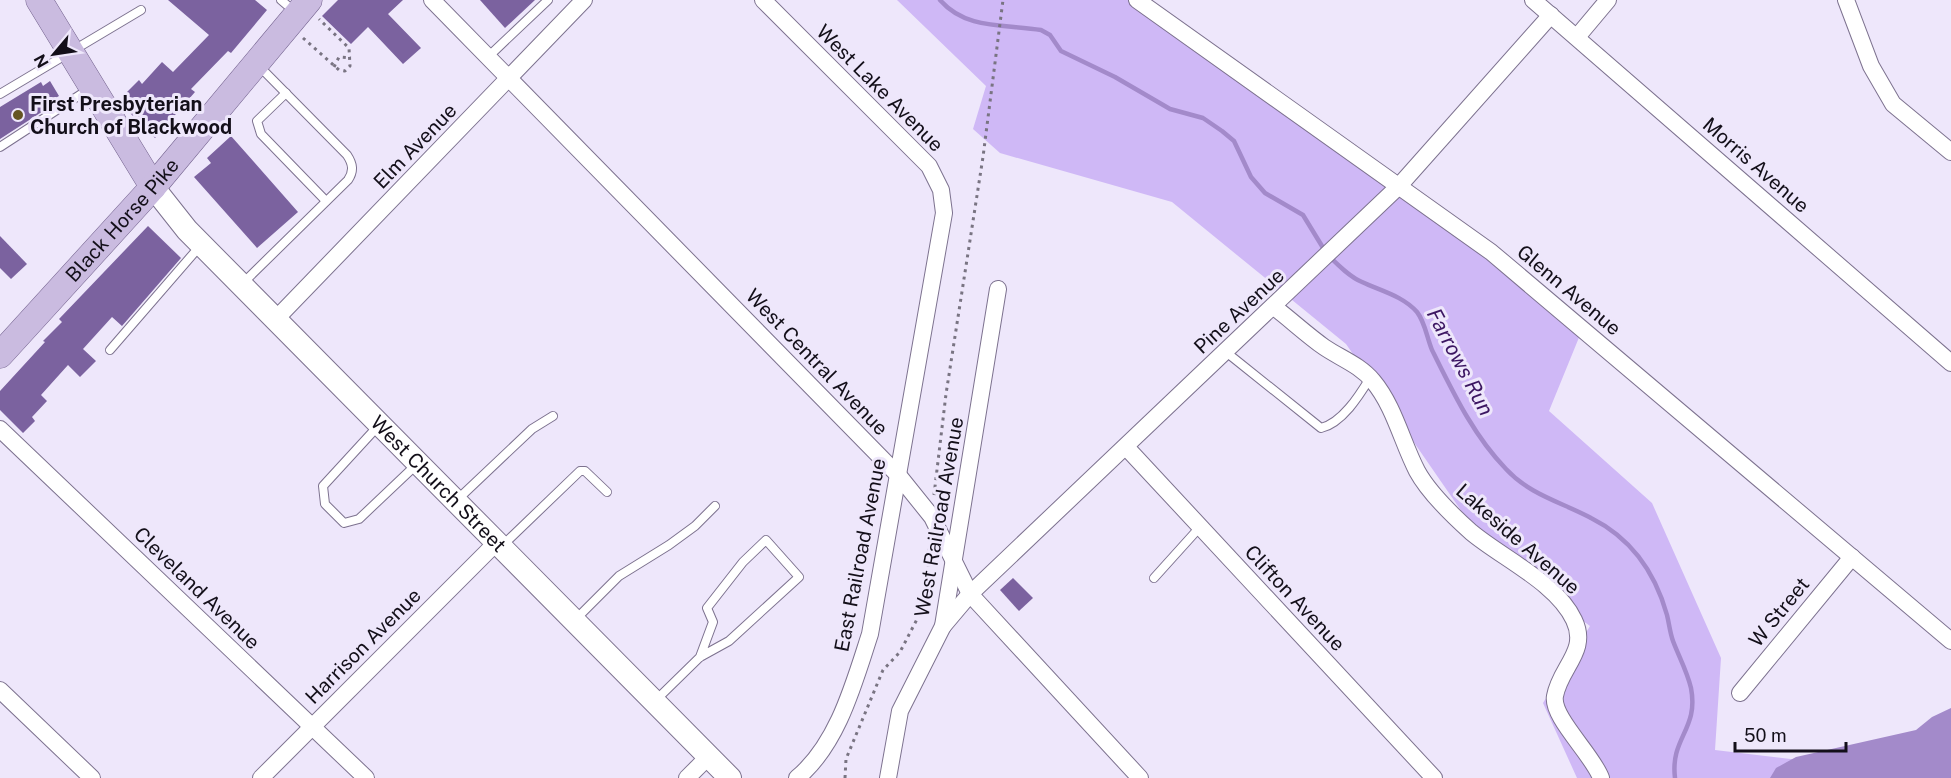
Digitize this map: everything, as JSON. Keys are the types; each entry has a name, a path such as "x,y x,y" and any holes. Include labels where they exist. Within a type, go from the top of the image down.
{"main road":[{"path":"39,0 153,187"},
{"name":"Black Horse Pike","path":"0,355 153,187 256,63 302,14"},
{"name":"West Church Street","path":"153,187 201,244 275,320 730,778"}],"street":[{"name":"West Central Avenue","path":"432,0 899,476 932,518 970,594 1140,778"},
{"name":"West Lake Avenue","path":"763,0 930,166 937,183"},
{"name":"Glenn Avenue","path":"1137,0 1491,252 1951,641"},
{"name":"Morris Avenue","path":"1533,0 1951,363"},
{"path":"1577,37 1608,0"},
{"path":"1846,0 1870,66 1893,104 1951,152"},
{"name":"Elm Avenue","path":"275,320 583,1"},
{"name":"Pine Avenue","path":"943,626 970,594 1399,186 1551,15"},
{"name":"East Railroad Avenue","path":"797,778 804,772 835,729 870,634 940,245 944,213 937,183"},
{"name":"West Railroad Avenue","path":"888,778 900,711 943,626 998,289"},
{"name":"Lakeside Avenue","path":"1274,307 1325,348 1361,369 1370,378 1382,394 1418,473 1430,489 1471,531 1542,584 1571,612 1579,630 1580,643 1555,694 1556,704 1561,718 1591,758 1601,778"},
{"name":"Cleveland Avenue","path":"0,429 366,778"},
{"name":"Clifton Avenue","path":"1126,447 1434,778"},
{"name":"Harrison Avenue","path":"261,778 498,545"},
{"name":"W Street","path":"1740,693 1852,557"},
{"path":"0,690 92,778"},
{"path":"687,778 708,756"}],"lane":[{"path":"489,56 548,0"},
{"path":"0,94 141,10"},
{"path":"241,285 351,176 352,162 256,63"},
{"path":"0,147 92,87"},
{"path":"286,93 257,121 261,134 326,201"},
{"path":"110,350 201,244"},
{"path":"1226,352 1321,428 1327,427 1350,407 1370,378"},
{"path":"455,502 532,429 554,416"},
{"path":"379,425 323,486 325,504 344,523 359,519 417,464"},
{"path":"498,545 574,474 585,471 607,492"},
{"path":"573,621 619,576 669,545 695,526 715,506"},
{"path":"1154,578 1200,527"},
{"path":"654,702 700,657 729,641 799,577 766,540 742,562 707,608 712,622 700,657"}],"path":[{"path":"845,778 846,759 883,670 900,652 927,600 927,564 946,394 983,157 1003,0"},
{"path":"302,14 349,48 350,66 345,71 334,68 302,14"},
{"path":"334,68 339,57 351,58"}],"shaded area":[{"path":"897,0 1131,0 1385,168 1580,335 1549,411 1652,503 1721,658 1715,750 1951,778 1577,778 1543,703 1590,626 1489,551 1346,344 1172,202 1000,153 973,129 986,86"},
{"path":"1951,708 1951,778 1770,778 1776,768 1796,757 1916,730 1932,717"}],"building":[{"path":"168,0 255,0 267,10 231,53 228,51 191,89 195,92 155,138 118,101 139,80 142,84 162,62 173,72 209,35"},
{"path":"338,0 403,0 388,14 421,48 403,64 368,27 351,44 322,16"},
{"path":"480,0 535,0 505,28"},
{"name":"First Presbyterian Church of Blackwood","path":"50,81 59,96 52,100 54,104 0,139 0,107 41,82 43,86"},
{"path":"231,136 298,212 257,248 194,177 211,163 207,158"},
{"path":"148,226 181,258 122,326 112,317 83,349 96,361 80,377 68,365 41,395 47,401 32,417 35,421 23,433 0,410 0,391 62,322 59,319"},
{"path":"0,236 27,264 11,279 0,268"},
{"path":"1013,578 1033,598 1019,611 1000,590"}],"waterway":[{"name":"Farrows Run","path":"940,0 950,10 974,21 1041,30 1050,35 1061,51 1115,77 1170,109 1203,118 1234,141 1251,177 1265,193 1303,215 1325,251"},
{"name":"Farrows Run","path":"1330,257 1353,277 1398,298 1417,312 1432,350 1464,412 1483,442 1515,478 1536,492 1605,526 1640,558 1662,599 1672,638 1691,688 1691,714 1677,753 1675,778"}],"place":[{"name":"First Presbyterian Church of Blackwood","path":"18,115"}]}
